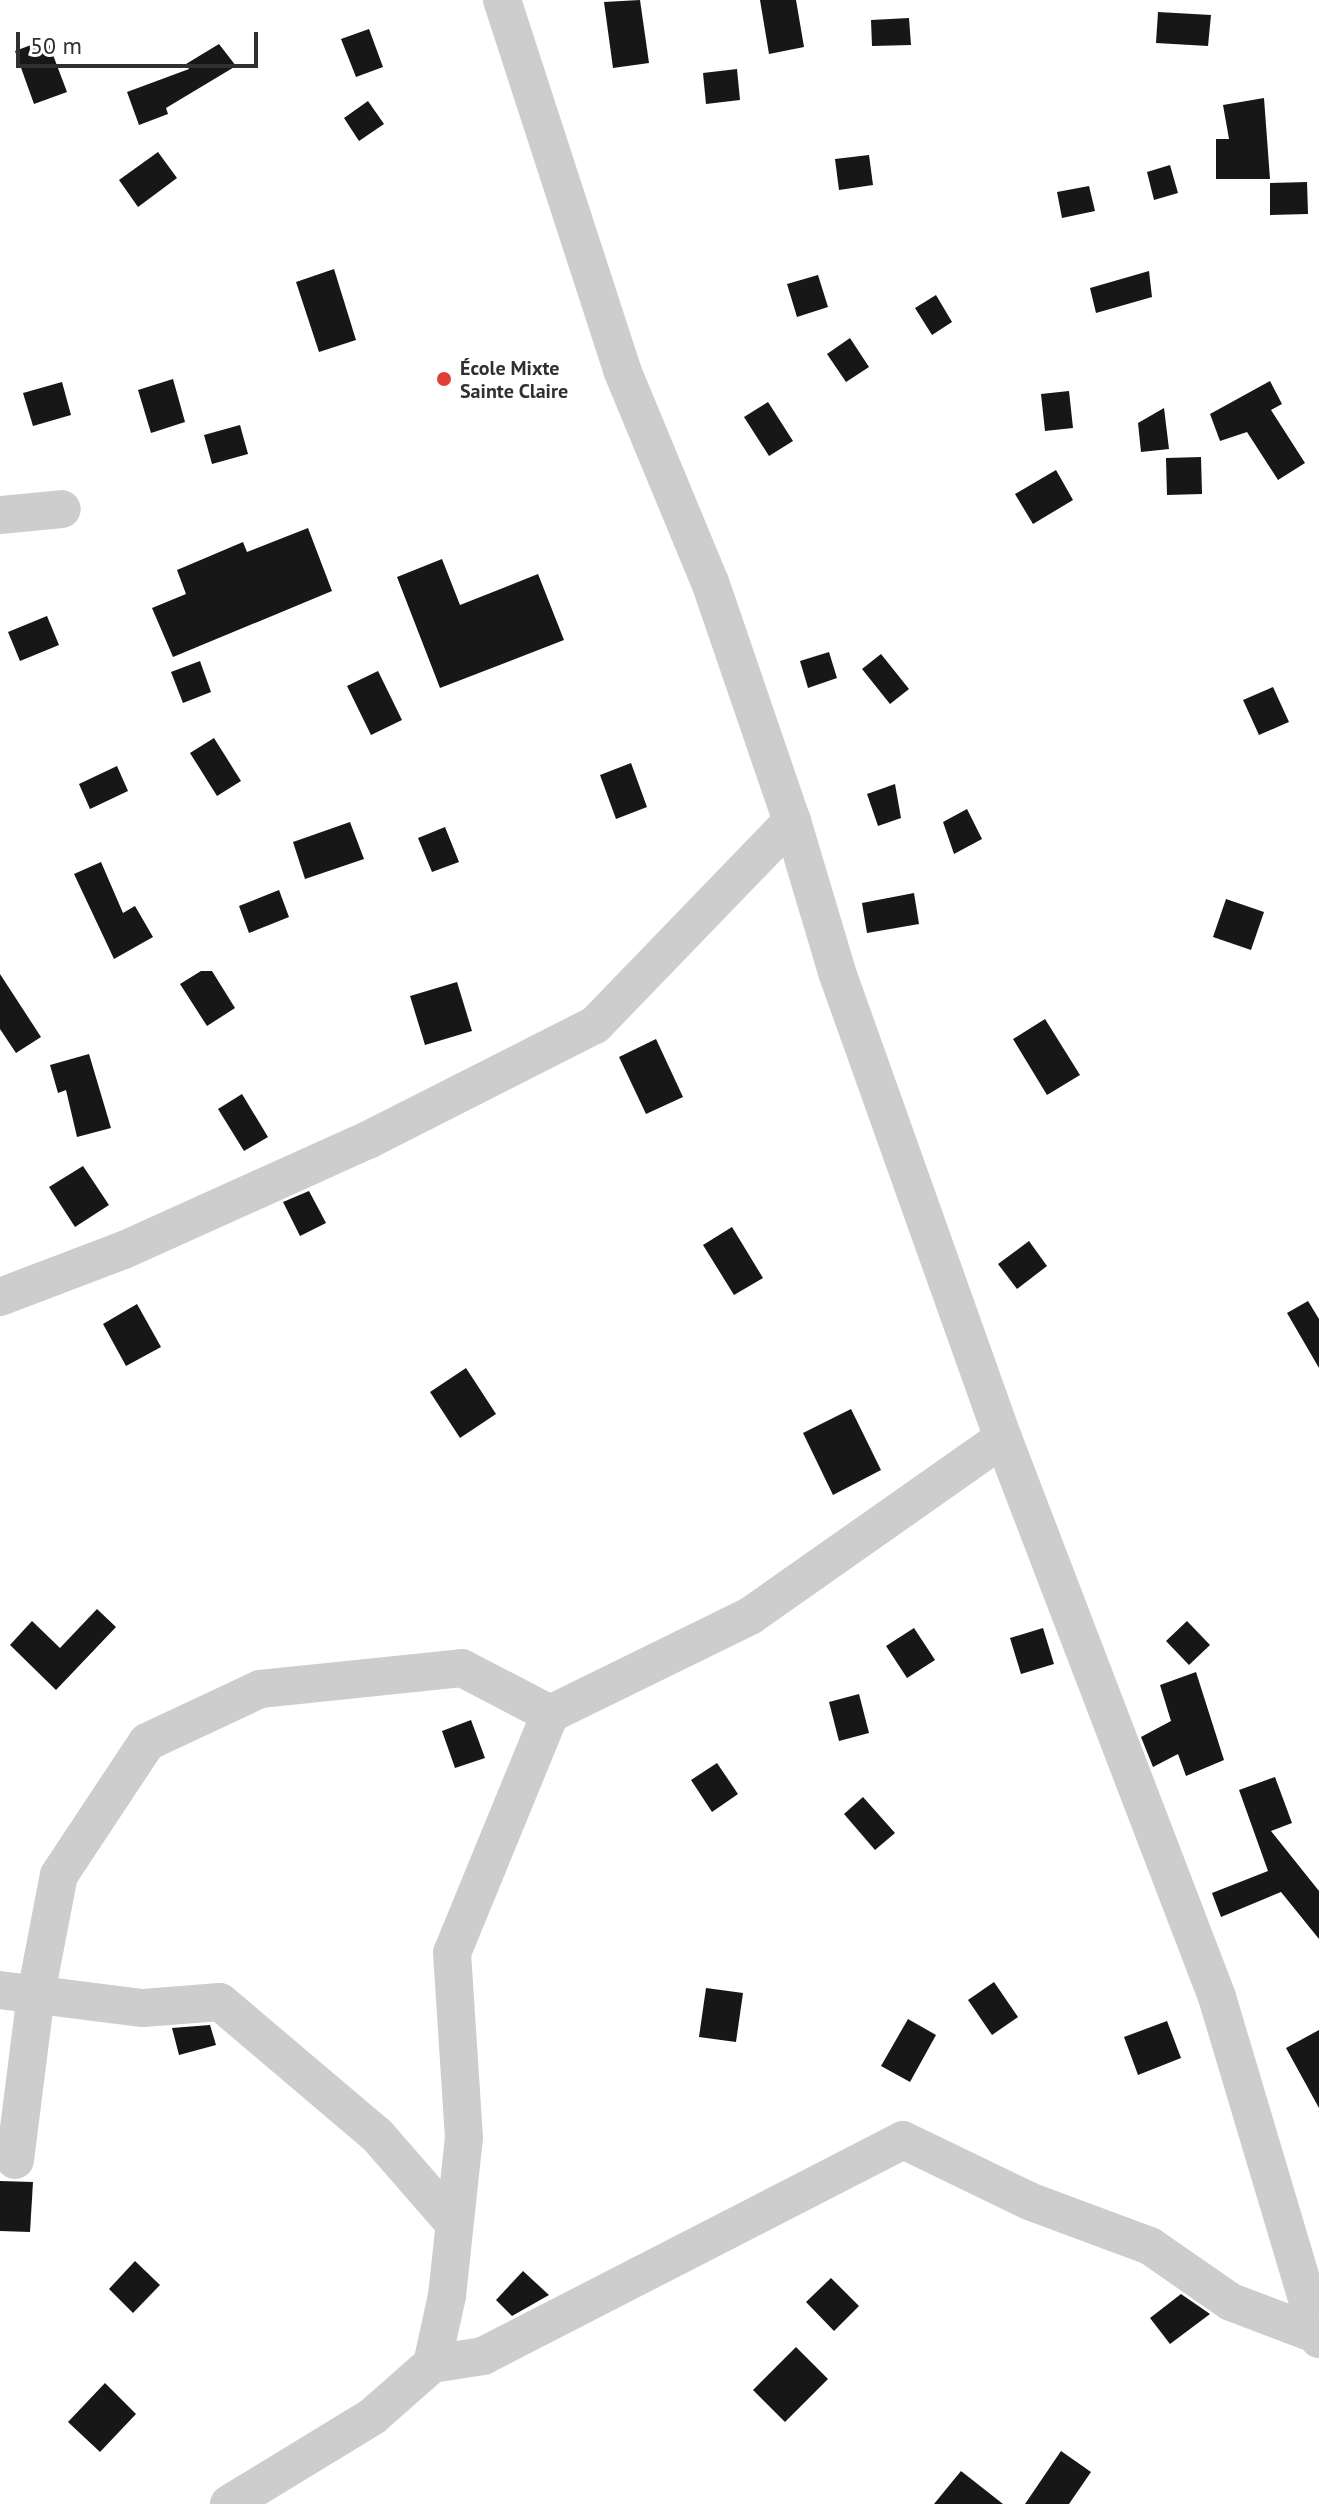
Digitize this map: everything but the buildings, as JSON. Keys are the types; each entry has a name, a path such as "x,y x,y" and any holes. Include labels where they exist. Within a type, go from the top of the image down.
{"street":[{"path":"502,0 622,370 710,582 792,821 838,975 1003,1438 1217,1997 1318,2337"},
{"path":"0,515 62,509"},
{"path":"0,1297 124,1250 368,1140 595,1025 792,821"},
{"path":"432,2364 447,2296 452,2221 464,2138 452,1953 550,1714 750,1616 1003,1438"},
{"path":"15,2160 18,1992 59,1875 147,1742 260,1689 462,1668 550,1714"},
{"path":"18,1992 143,2008 220,2002 377,2135 452,2221"},
{"path":"229,2504 373,2416 432,2364 483,2356 903,2140 1029,2201 1150,2246 1231,2302 1318,2337"}],"place":[{"name":"École Mixte Sainte Claire","path":"444,379"}]}
